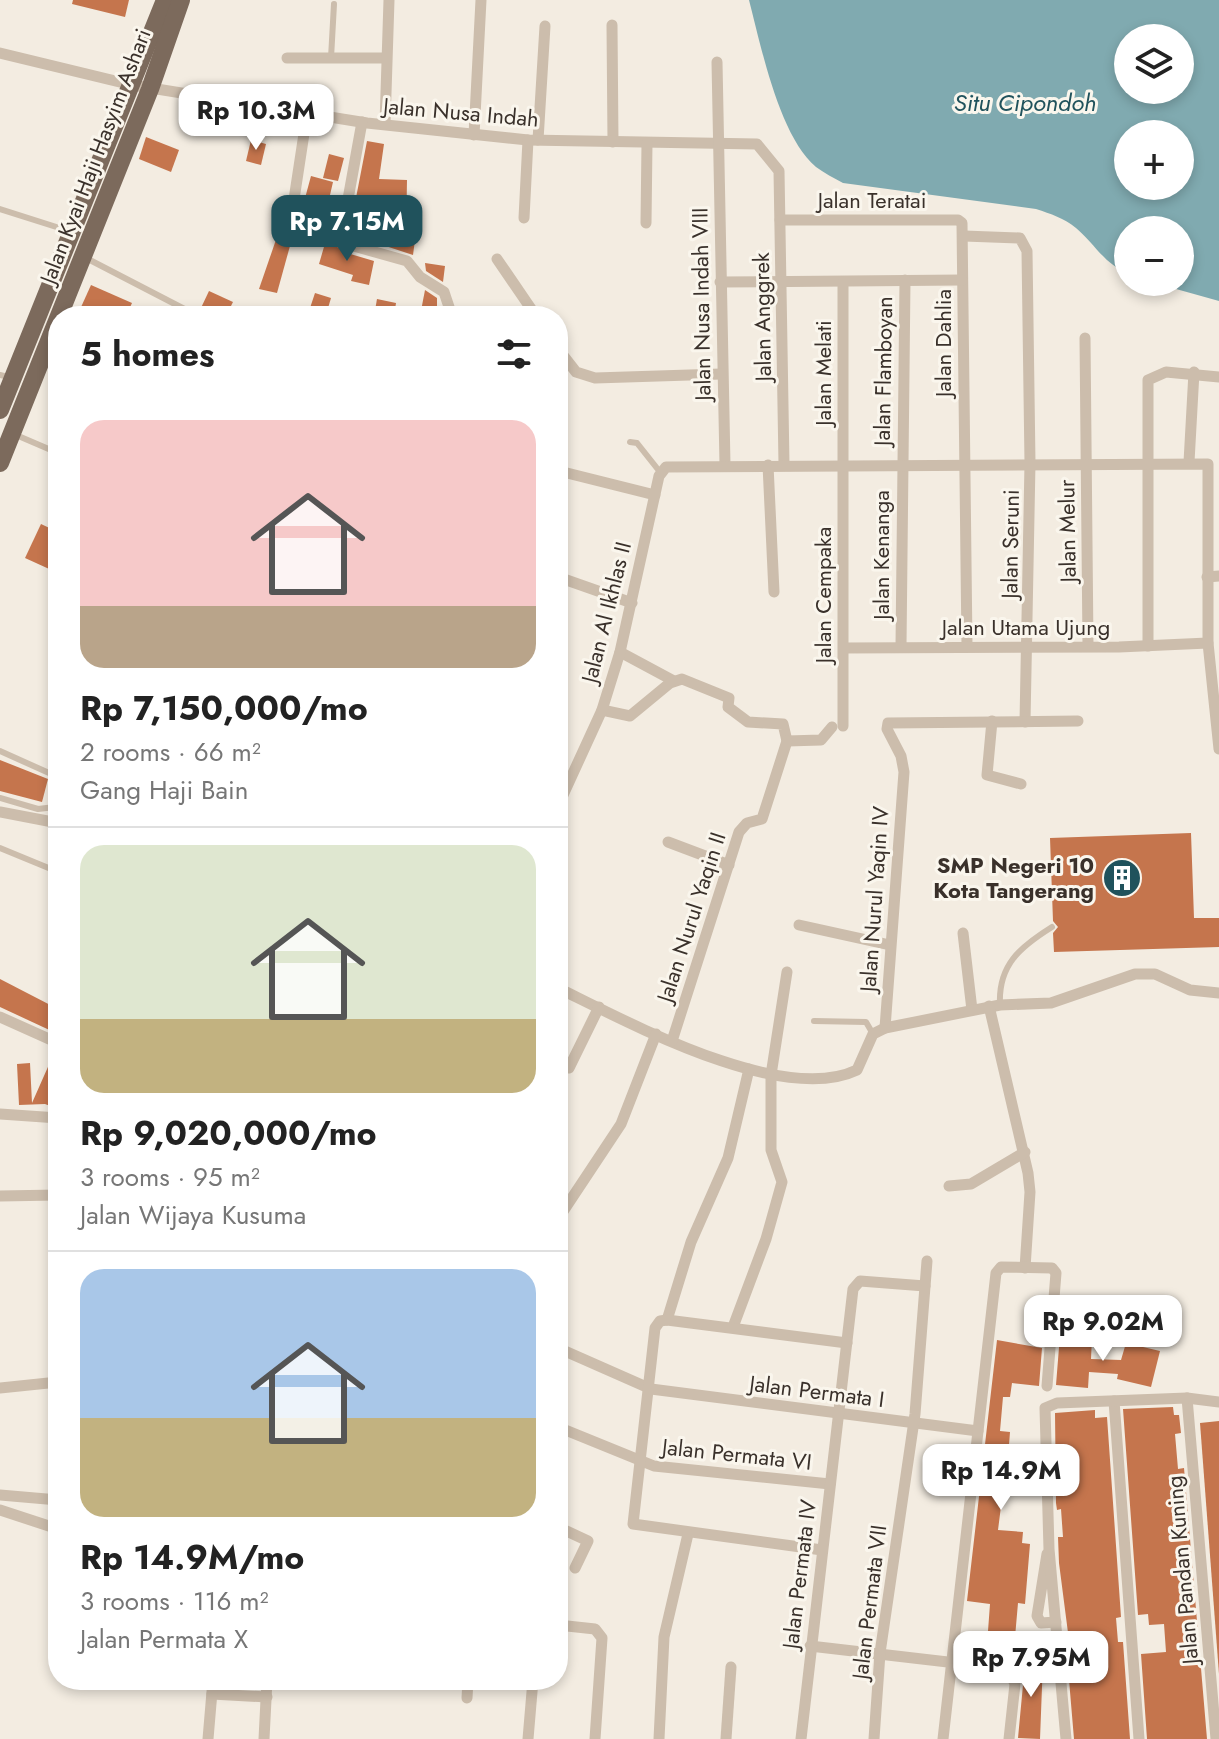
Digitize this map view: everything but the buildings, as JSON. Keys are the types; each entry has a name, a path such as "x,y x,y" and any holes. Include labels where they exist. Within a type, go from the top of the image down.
{"main road":[{"name":"Jalan Kyai Haji Hasyim Ashari","path":"63,306 141,87 165,0"},
{"name":"Jalan Kyai Haji Hasyim Ashari","path":"0,410 6,376 181,0"},
{"name":"Jalan Kyai Haji Hasyim Ashari","path":"0,463 48,343"}],"street":[{"path":"385,124 389,0"},
{"path":"474,135 481,0"},
{"path":"612,25 613,142"},
{"path":"524,218 545,26"},
{"name":"Jalan Nusa Indah","path":"0,53 141,87 362,122 533,140 757,144 778,168"},
{"path":"287,58 386,58"},
{"name":"Jalan Nusa Indah VIII","path":"717,62 725,465"},
{"path":"307,114 291,219 327,228 350,245 407,261 420,277 444,292 449,306"},
{"path":"344,221 362,122"},
{"path":"646,223 647,143"},
{"name":"Jalan Anggrek","path":"778,168 784,464"},
{"name":"Jalan Teratai","path":"780,220 958,220 962,223"},
{"name":"Jalan Dahlia","path":"962,223 967,646"},
{"name":"Jalan Seruni","path":"964,236 1016,237 1027,245 1030,463 1029,647 1025,722"},
{"path":"497,259 529,306"},
{"name":"Jalan Flamboyan","path":"902,464 905,280"},
{"path":"720,282 962,280"},
{"name":"Jalan Melati","path":"843,282 843,464"},
{"name":"Jalan Melur","path":"1085,338 1088,646"},
{"path":"568,363 572,368 595,378 721,374"},
{"path":"568,369 572,368"},
{"path":"1148,646 1149,378 1166,372 1194,372 1219,377"},
{"path":"1189,462 1194,372"},
{"path":"662,471 784,464 1208,464 1213,576 1208,643 1215,680 1219,749"},
{"name":"Jalan Cempaka","path":"787,741 821,740 837,726 844,648 843,464"},
{"name":"Jalan Kenanga","path":"901,646 902,464"},
{"path":"768,465 774,592"},
{"name":"Jalan Al Ikhlas II","path":"568,782 602,710 620,652 662,471"},
{"path":"568,473 655,495"},
{"path":"568,581 632,603"},
{"name":"Jalan Utama Ujung","path":"844,648 1208,643"},
{"path":"620,652 674,681"},
{"path":"602,710 630,716 674,681 682,679 729,698 728,707 748,722 783,724 787,741"},
{"path":"1021,784 987,775 992,721 1078,721"},
{"name":"Jalan Nurul Yaqin IV","path":"885,1028 904,772 901,756 888,733 888,723 992,721"},
{"name":"Jalan Nurul Yaqin II","path":"672,1041 742,827 762,819 787,741"},
{"path":"0,812 48,821"},
{"path":"668,842 729,865"},
{"path":"799,925 890,945"},
{"path":"963,933 972,1010"},
{"path":"733,1327 766,1239 782,1182 771,1150 771,1075 787,972"},
{"path":"568,993 672,1041 749,1069 771,1075 810,1077 850,1073 862,1062 873,1034 885,1028 995,1006 1051,1003 1127,975 1146,973 1190,990 1219,993"},
{"path":"995,1006 996,1049 1025,1152 1030,1192 1025,1268"},
{"path":"569,1068 599,1007"},
{"path":"0,1017 48,1039"},
{"path":"568,1201 621,1124 656,1034"},
{"path":"749,1069 728,1158 691,1242 662,1322 633,1524 688,1534 822,1550"},
{"path":"0,1114 48,1117"},
{"path":"949,1186 971,1184 1025,1152"},
{"path":"0,1196 48,1195"},
{"name":"Jalan Permata VII","path":"874,1739 880,1653 914,1423 927,1261"},
{"path":"943,1739 997,1269 1052,1268 1056,1273 1047,1386"},
{"name":"Jalan Permata IV","path":"801,1739 856,1282 925,1286"},
{"path":"662,1322 733,1327 847,1343"},
{"name":"Jalan Permata I","path":"568,1352 651,1389 978,1431"},
{"path":"0,1388 48,1383"},
{"name":"Jalan Pandan Kuning","path":"1187,1398 1216,1739"},
{"path":"1066,1739 1049,1549 1045,1408 1057,1403 1217,1399"},
{"path":"1114,1401 1139,1739"},
{"path":"568,1431 641,1461"},
{"name":"Jalan Permata VI","path":"641,1461 654,1466 830,1484"},
{"path":"0,1495 48,1499"},
{"path":"0,1510 48,1526"},
{"path":"568,1532 588,1541 575,1568"},
{"path":"659,1739 664,1637 688,1534"},
{"path":"1049,1549 1040,1579 1037,1616 1041,1623 1056,1622"},
{"path":"568,1626 595,1629 602,1638 595,1739"},
{"path":"810,1646 1008,1669 1015,1684 1009,1739"},
{"path":"726,1739 731,1667"},
{"path":"208,1739 212,1690"},
{"path":"264,1739 267,1690"},
{"path":"467,1690 467,1698"},
{"path":"528,1739 532,1690"},
{"path":"212,1694 267,1697"}],"lane":[{"path":"331,58 334,4"},
{"path":"0,209 72,232"},
{"path":"83,256 179,306"},
{"path":"12,433 48,449"},
{"path":"630,442 637,443 662,471"},
{"path":"0,751 48,773"},
{"path":"0,798 48,809"},
{"path":"0,848 48,868"},
{"path":"995,1006 1001,976 1010,961 1052,927"},
{"path":"814,1021 866,1022 873,1034"}],"water":[{"name":"Situ Cipondoh","path":"749,0 1219,0 1219,301 1194,294 1194,216 1114,216 1114,265 1071,225 1036,209 843,183 816,167 803,153 782,113"}],"place":[{"name":"SMP Negeri 10 Kota Tangerang","path":"1122,878"}]}
